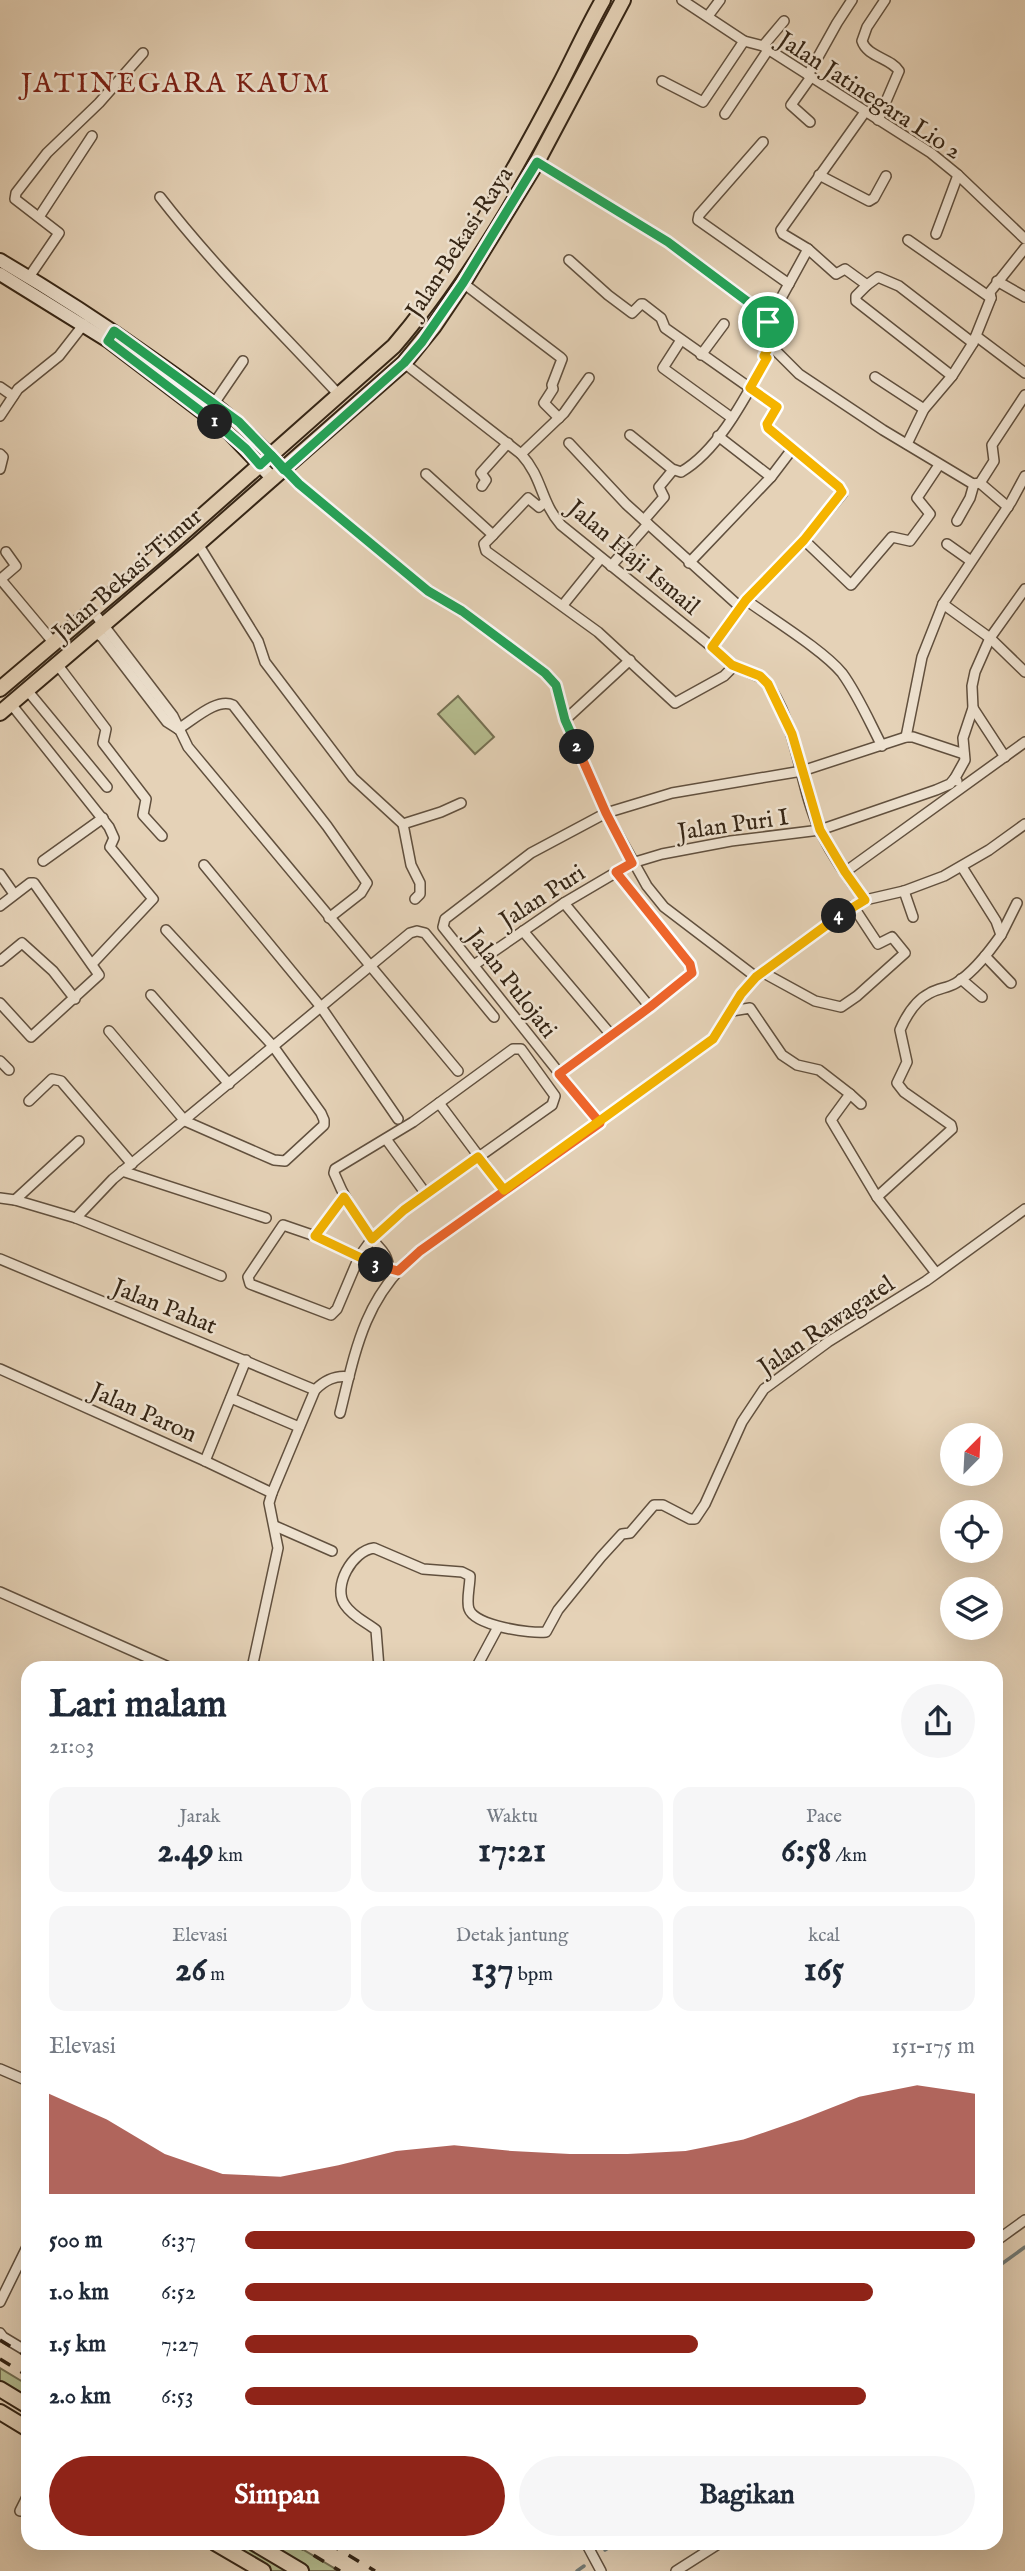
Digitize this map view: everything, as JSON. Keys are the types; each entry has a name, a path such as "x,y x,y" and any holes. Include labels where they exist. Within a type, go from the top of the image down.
{"main road":[{"name":"Jalan Bekasi Raya","path":"266,460 394,346 441,284 534,133 603,0"},
{"name":"Jalan Bekasi Raya","path":"278,475 404,363 433,326 463,283 537,162 623,0"},
{"name":"Jalan Bekasi Timur","path":"0,689 266,460"},
{"name":"Jalan Bekasi Timur","path":"5,708 278,475"},
{"path":"0,2389 21,2402"},
{"path":"0,2412 21,2425"},
{"path":"224,2550 245,2566 262,2571"},
{"path":"266,2550 301,2571"}],"street":[{"name":"Jalan Jatinegara Lio 2","path":"682,0 744,41 766,48 865,113 911,139 958,175 1025,239"},
{"path":"708,16 720,0"},
{"path":"810,122 790,105 852,0"},
{"path":"878,120 899,71 895,65 866,49 862,41 867,27 885,0"},
{"path":"725,114 784,21"},
{"path":"662,81 703,102 744,41"},
{"path":"29,277 59,234 15,199 16,194 47,153 99,103 143,52"},
{"path":"865,113 781,230 836,274 850,271 867,285"},
{"path":"39,217 92,136"},
{"path":"763,142 699,215 698,220 789,284"},
{"path":"537,162 668,242 764,314 768,322 770,345 799,374 939,465 977,484 1008,507"},
{"path":"819,175 869,201 874,198 887,176"},
{"path":"936,234 958,175"},
{"path":"160,197 197,245 339,395"},
{"path":"908,240 991,298"},
{"path":"907,444 924,409 952,376 975,339 991,298 990,292 1025,248"},
{"path":"768,322 808,249"},
{"path":"0,260 29,277 111,336 215,402 239,422 278,475 428,591 462,611 545,673 556,685 565,720 606,813 632,863 664,907 759,974 815,1001 841,1007 905,953 892,937 878,944 853,906"},
{"path":"569,260 632,313 643,304 661,318 665,328 777,407 767,426 842,492 804,540 743,603 712,647"},
{"path":"0,274 84,324 111,336 266,460"},
{"path":"952,376 856,301 856,296 867,285 882,277 900,286 1025,373"},
{"path":"997,281 1025,297"},
{"path":"463,283 562,359 552,385 553,389 544,403 559,418"},
{"path":"0,416 13,396 59,356 84,324"},
{"path":"701,355 724,324"},
{"path":"681,340 663,368 732,418"},
{"path":"630,435 673,470 681,472 693,465 732,418 767,358 764,356 770,345"},
{"path":"215,402 243,362"},
{"name":"Jalan Haji Ismail","path":"404,363 521,454 533,467 541,483 545,502 561,525 734,666 760,676 768,684 792,734 820,830 865,900"},
{"path":"875,377 924,409"},
{"path":"521,454 559,418 589,378"},
{"path":"0,387 13,396"},
{"path":"957,521 977,484 994,461 992,445 1025,395"},
{"path":"718,436 771,477"},
{"path":"482,486 486,480 481,472 508,443"},
{"path":"569,443 689,563 828,660 841,672 882,746"},
{"path":"689,563 771,477 793,448"},
{"path":"0,454 3,457 0,469"},
{"path":"804,540 851,585 892,537 909,541 930,514 916,498 939,465"},
{"path":"611,566 664,498 659,487 673,470"},
{"path":"426,474 493,535"},
{"path":"906,737 922,657 943,604 1024,481"},
{"path":"545,502 539,507 528,498 484,544 486,551 598,632 676,703 724,676 734,666"},
{"path":"198,544 258,641 261,654 271,670 353,778 403,824 411,864 420,883 420,894 415,898"},
{"path":"947,544 971,561"},
{"path":"6,552 16,566 2,581 53,642"},
{"path":"563,605 601,558"},
{"path":"963,787 955,778 965,760 963,738 973,708 972,686 975,672 990,638 1025,589"},
{"path":"943,604 990,638 1025,672"},
{"path":"92,610 99,629 173,716 188,747 458,1071"},
{"path":"565,720 630,660"},
{"path":"57,664 106,729 103,743 146,799 143,815 162,836"},
{"path":"27,690 107,787"},
{"path":"178,729 219,703 228,702 233,705 363,874 366,888 330,918"},
{"path":"5,708 103,818 114,837 110,847 153,899 92,964"},
{"path":"973,708 1004,757"},
{"path":"606,813 672,793 802,771 906,737 964,754"},
{"path":"845,872 1025,742"},
{"name":"Jalan Puri I","path":"632,863 719,843 820,830 921,796 950,784 955,778"},
{"path":"921,796 931,810"},
{"path":"403,824 461,803"},
{"name":"Jalan Pulojati","path":"600,1123 443,927 445,919 531,853 606,813"},
{"path":"43,861 103,818"},
{"path":"340,1413 359,1335 394,1269 713,1039 741,994 759,974 853,906 865,900 904,891 962,867 1025,824"},
{"name":"Jalan Puri","path":"474,965 564,903 632,863"},
{"path":"204,865 321,1007 398,1119"},
{"path":"962,867 996,921 1001,935"},
{"path":"559,1074 691,976 693,970 616,872"},
{"path":"0,874 14,894"},
{"path":"0,906 30,883 34,883 99,975 31,1037 0,1003"},
{"path":"904,891 913,917"},
{"path":"564,903 650,1007"},
{"path":"877,1197 952,1129 951,1125 904,1092 897,1083 906,1062 900,1030 913,1008 931,992 954,985 985,956 1001,935 1017,903"},
{"path":"109,1031 185,1121 274,1160 285,1161 320,1130 324,1120 273,1046 166,930"},
{"path":"523,930 612,1037"},
{"path":"76,1218 122,1171 410,933 425,933 494,1017"},
{"path":"0,961 22,943 53,971 75,999"},
{"path":"985,956 1011,984"},
{"path":"961,979 982,996"},
{"path":"150,995 229,1084"},
{"path":"732,1011 750,1008 782,1055 797,1065 819,1070 862,1104"},
{"path":"394,1269 359,1258 287,1225 281,1227 248,1277 250,1284 331,1315 337,1309 359,1258 372,1239 404,1210 552,1105 555,1096 521,1049 513,1049 386,1139 335,1169 334,1173 344,1197 372,1239 384,1251 394,1269"},
{"path":"0,1061 9,1070"},
{"path":"29,1101 52,1079 61,1081 132,1164"},
{"path":"850,1094 831,1120 877,1197 936,1273"},
{"path":"439,1103 504,1190"},
{"path":"386,1139 426,1194"},
{"path":"15,1200 79,1141"},
{"path":"122,1171 267,1218"},
{"path":"315,1236 344,1197"},
{"path":"0,1198 76,1218 221,1276"},
{"name":"Jalan Rawagatel","path":"498,1627 546,1632 558,1610 601,1557 622,1534 630,1533 657,1503 694,1520 742,1422 764,1389 828,1342 936,1273 1025,1209"},
{"name":"Jalan Pahat","path":"0,1259 315,1390"},
{"path":"205,1461 246,1360"},
{"name":"Jalan Paron","path":"0,1369 272,1493"},
{"path":"254,1661 278,1548 269,1503 272,1493 315,1390 335,1377 349,1377"},
{"path":"231,1398 299,1427"},
{"path":"275,1527 332,1551"},
{"path":"378,1661 376,1630 351,1613 340,1597 351,1562 356,1555 369,1548 423,1569 467,1574 470,1579 468,1608 471,1613 498,1627 480,1661"},
{"path":"0,1592 155,1661"},
{"path":"0,2069 21,2078"},
{"path":"1003,2236 1025,2220"},
{"path":"0,2302 21,2259"},
{"path":"0,2333 21,2348"},
{"path":"590,2550 601,2571"},
{"path":"676,2571 708,2550"}],"green space":[{"path":"458,696 494,737 475,754 438,714"},
{"path":"0,2368 21,2381 21,2402 0,2389"},
{"path":"227,2550 254,2550 288,2571 262,2571"},
{"path":"266,2550 304,2550 339,2571 301,2571"}],"waterway":[{"path":"1003,2263 1025,2247"},
{"path":"577,2571 584,2566"}],"railway":[{"path":"0,2340 21,2353"},
{"path":"0,2359 21,2372"},
{"path":"305,2550 340,2571"},
{"path":"340,2550 375,2571"}],"district":[{"name":"JATINEGARA KAUM","path":"176,82"}],"route":[{"path":"768,322 764,314 668,242 537,162 463,283 422,342 404,363 284,470 271,455 260,465 229,433 108,341 114,331 215,402 239,422 257,440 271,455 284,470 338,518 428,591 462,611 545,673 556,685 565,720 606,813 632,863 616,872 693,970 691,976 559,1074 600,1123 420,1251 398,1271 359,1258 315,1236 344,1197 372,1239 404,1210 478,1157 504,1190 600,1123 713,1039 741,994 756,977 844,912 865,900 820,830 792,734 768,684 755,673 732,665 712,647 746,600 804,540 842,494 839,487 768,428 767,424 777,407 750,388 767,358 764,356 770,345 768,322"}]}
